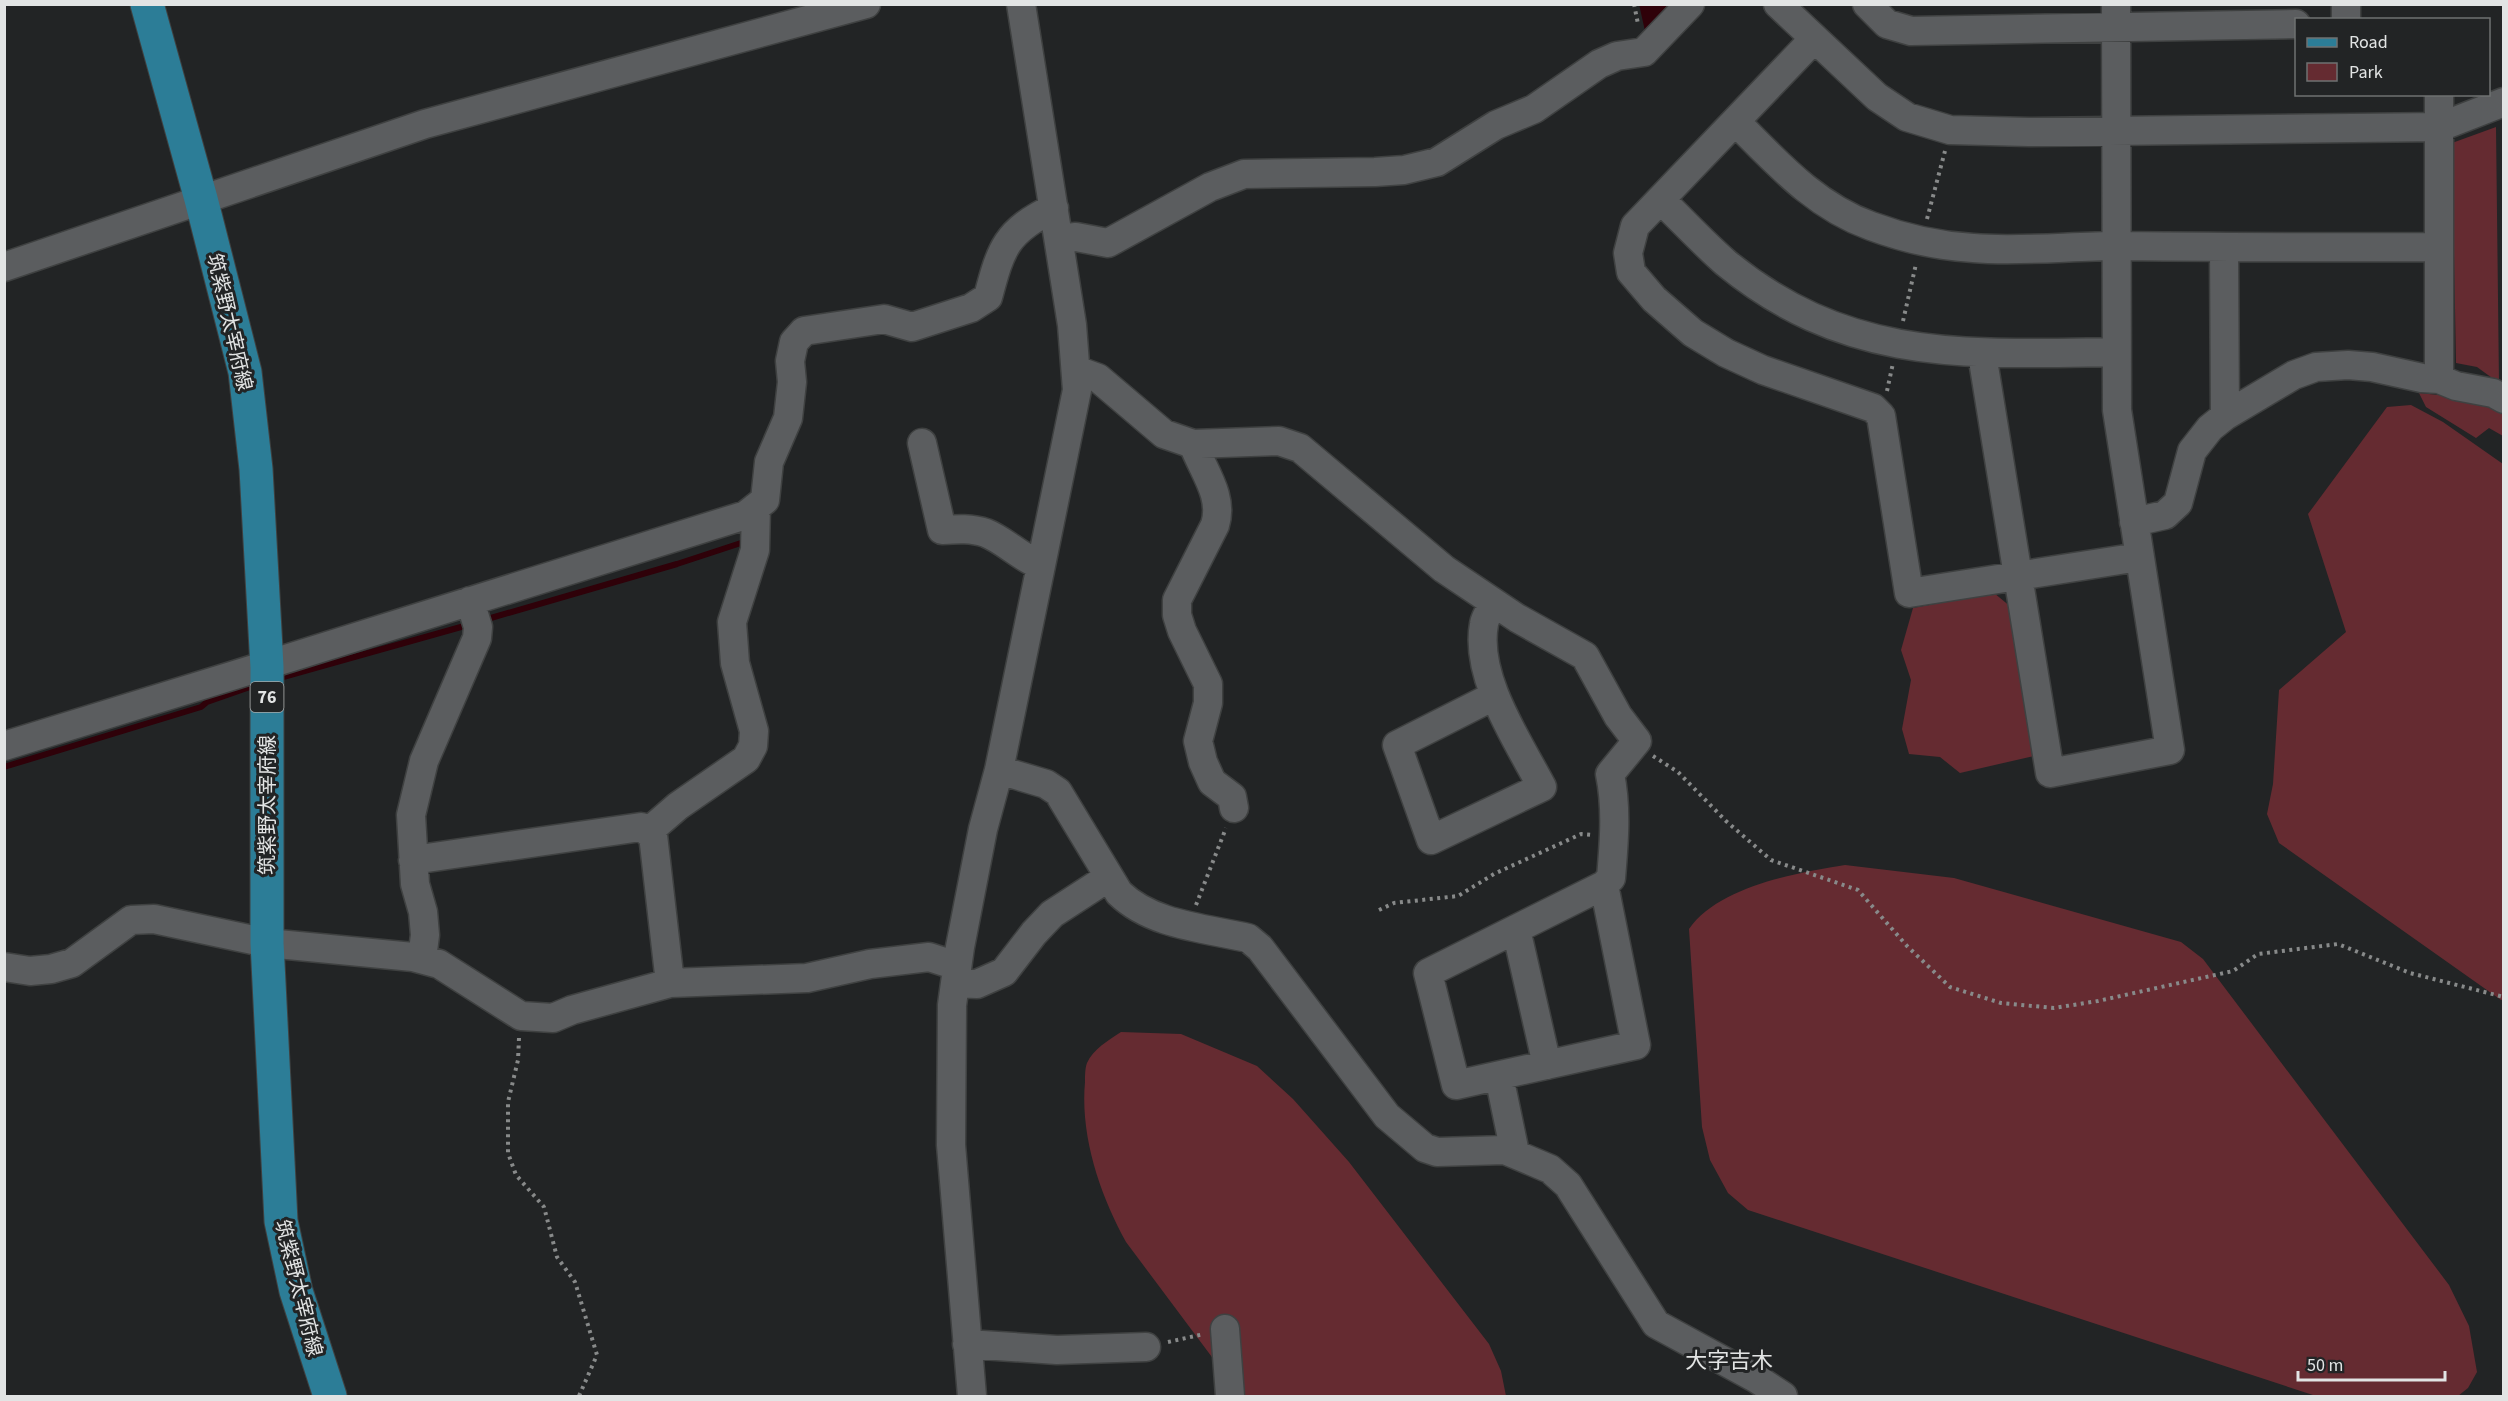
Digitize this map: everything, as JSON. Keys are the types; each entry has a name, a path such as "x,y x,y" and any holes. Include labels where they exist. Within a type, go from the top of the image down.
{"main road":[{"name":"筑紫野太宰府線","path":"147,4 201,199 245,372 256,469 267,667 267,943 281,1221 296,1291 330,1396"}],"street":[{"path":"4,267 424,124 866,4"},
{"path":"972,1396 951,1145 950,1055 956,974 983,829 999,771 1077,390 1059,239 1021,4"},
{"path":"1059,239 1076,237 1108,243 1210,187 1244,174 1376,172 1404,170 1437,162 1496,125 1534,109 1599,64 1617,56 1644,52 1690,4"},
{"path":"1778,4 1813,40 1877,98 1907,117 1950,129 2029,132 2117,129 2440,127 2504,102"},
{"path":"1867,4 1887,24 1911,31 2116,15 2232,14 2295,24"},
{"path":"1982,354 2050,772 2169,750 2116,410 2116,15"},
{"path":"1813,40 1635,226 1628,253 1631,272 1654,299 1693,333 1726,353 1762,370 1873,408 1881,416 1909,593 2139,557"},
{"path":"2439,96 2439,379"},
{"path":"1736,122 1792,179 1830,207 1870,226 1922,241 1973,249 2117,246 2439,247"},
{"path":"1661,200 1726,263 1778,299 1841,330 1897,345 1944,352 1982,354 2115,352"},
{"path":"4,746 267,667 746,515 765,500 769,462 788,418 792,382 790,361 794,342 804,331 884,319 912,327 971,308 988,297 999,256 1012,235 1036,217 1054,208"},
{"path":"2224,248 2225,416"},
{"path":"2134,522 2164,515 2178,503 2192,451 2210,428 2225,416 2294,375 2316,367 2348,365 2372,367 2422,378 2439,379 2456,386 2493,393 2504,399"},
{"path":"1076,370 1098,378 1164,434 1193,444 1279,441 1300,448 1444,569 1494,603 1586,656 1618,717 1637,741 1610,774 1614,796 1611,878 1604,885 1428,973 1456,1085 1636,1045 1604,885"},
{"path":"922,443 942,530 961,528 986,534 1023,558 1041,565"},
{"path":"1193,444 1212,482 1219,512 1215,525 1178,600 1177,615 1182,631 1208,684 1208,703 1198,741 1203,762 1212,783 1232,796 1234,808"},
{"path":"648,832 678,806 746,759 753,746 754,731 735,663 732,622 755,550 756,507"},
{"path":"422,959 425,935 423,912 414,885 411,816 424,760 477,638 478,627 470,601"},
{"path":"1494,603 1484,623 1484,660 1494,696 1542,786 1431,840 1396,745 1494,696"},
{"path":"999,771 1046,784 1058,792 1119,893 1130,903 1155,918 1248,938 1260,948 1387,1116 1425,1148 1437,1152 1505,1150 1550,1168 1568,1185 1656,1324 1757,1379 1783,1396"},
{"path":"413,860 641,827 653,835 670,983"},
{"path":"4,967 30,971 51,969 72,963 131,920 154,919 267,943 422,959 439,964 521,1016 553,1018 670,983 807,978 870,964 929,957 977,984 1004,972 1052,914 1109,877"},
{"path":"1516,929 1547,1065"},
{"path":"1499,1076 1515,1153"},
{"path":"1225,1329 1230,1396"},
{"path":"967,1344 1057,1350 1146,1347"}],"path":[{"path":"1881,416 1950,129"},
{"path":"1637,741 1645,751 1678,772 1726,821 1771,860 1858,890 1906,946 1950,987 2001,1003 2054,1008 2098,1001 2233,971 2258,954 2338,944 2410,973 2504,997"},
{"path":"1188,925 1234,808"},
{"path":"1379,910 1394,903 1458,896 1494,874 1581,834 1614,837"},
{"path":"521,1016 518,1060 508,1102 508,1153 516,1176 544,1207 557,1257 575,1282 597,1355 579,1396"},
{"path":"1146,1347 1225,1329"}],"green space":[{"path":"2496,127 2499,383 2477,367 2456,363 2452,143"},
{"path":"2419,393 2496,401 2503,408 2503,436 2489,428 2476,438 2426,407"},
{"path":"2411,405 2443,422 2503,464 2504,999 2501,1000 2279,843 2267,814 2273,784 2279,690 2346,632 2308,514 2387,407"},
{"path":"1994,593 2011,607 2038,755 1960,773 1940,757 1909,754 1902,729 1911,680 1901,650 1913,608"},
{"path":"1845,865 1954,878 2181,942 2203,959 2449,1285 2469,1326 2477,1372 2468,1388 2458,1396 2316,1396 1748,1210 1728,1193 1710,1160 1702,1127 1689,929 1702,914 1739,892 1782,877"},
{"path":"1121,1032 1181,1034 1257,1066 1293,1099 1349,1162 1489,1344 1501,1371 1506,1396 1241,1396 1126,1242 1100,1185 1086,1123 1085,1070 1093,1053"}],"shaded area":[{"path":"1639,4 1682,5 1647,40"}],"waterway":[{"path":"484,620 677,564 747,541"},
{"path":"276,679 468,625"},
{"path":"4,767 201,707 207,702 258,684"}],"district":[{"name":"大字吉木","path":"1729,1360"}]}
